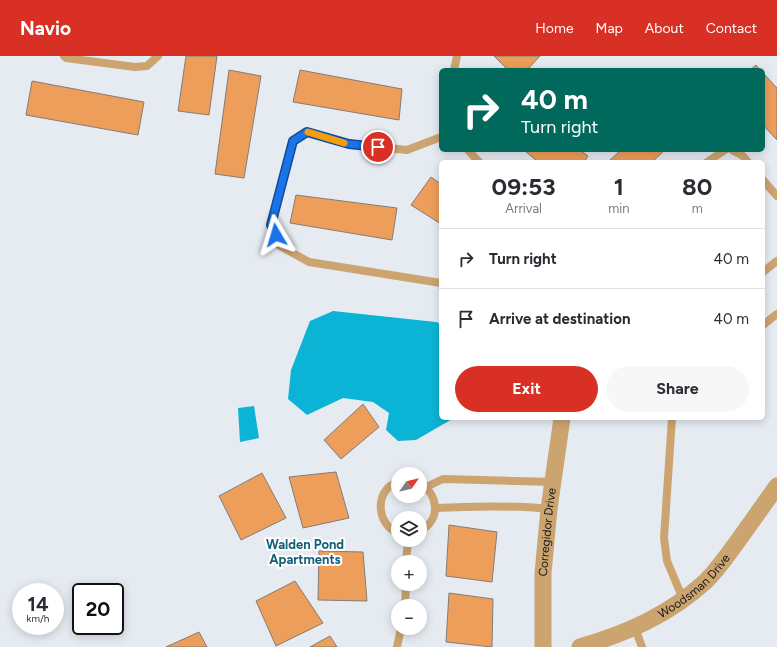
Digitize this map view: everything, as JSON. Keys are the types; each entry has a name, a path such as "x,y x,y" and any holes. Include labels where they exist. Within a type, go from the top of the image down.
{"street":[{"name":"Corregidor Drive","path":"543,647 543,573 549,509 562,420"},
{"name":"Woodsman Drive","path":"580,647 607,639 635,628 660,615 683,599 706,580 724,560 777,486"}],"lane":[{"path":"64,56 66,58 135,67 147,66 158,56"},
{"path":"454,68 457,56"},
{"path":"439,138 407,150 349,144 307,132 293,141 271,225 280,246 309,262 439,283"},
{"path":"470,152 477,160"},
{"path":"710,160 722,152"},
{"path":"735,152 746,160"},
{"path":"765,182 777,196"},
{"path":"765,270 777,261"},
{"path":"765,323 777,314"},
{"path":"672,420 664,538 667,562 683,599"},
{"path":"427,484 443,479 553,482"},
{"path":"391,486 386,490 381,500 380,512 385,523 391,529"},
{"path":"427,489 434,497 435,508 433,520 427,527"},
{"path":"435,508 522,506 549,509"},
{"path":"635,628 642,647"},
{"path":"397,647 400,635"}],"water":[{"path":"333,311 439,323 439,420 451,420 416,440 398,441 386,430 389,413 373,402 343,398 307,415 288,399 291,370 310,321"},
{"path":"254,406 259,438 240,442 238,408"}],"building":[{"path":"186,56 217,56 209,115 178,111"},
{"path":"494,56 540,56 529,68 506,68"},
{"path":"229,70 261,76 244,178 215,174"},
{"path":"300,70 402,89 399,120 293,102"},
{"path":"765,75 777,88 777,140 765,127"},
{"path":"32,81 144,102 138,135 26,115"},
{"path":"526,152 583,152 588,156 585,160 536,160"},
{"path":"619,152 663,152 654,160 610,160"},
{"path":"431,177 439,183 439,223 411,205"},
{"path":"296,195 397,208 392,240 290,223"},
{"path":"363,404 379,427 341,459 324,440"},
{"path":"336,472 349,518 303,528 289,477"},
{"path":"262,473 286,518 241,540 219,496"},
{"path":"449,525 497,532 492,582 446,576"},
{"path":"319,551 363,552 367,601 318,600"},
{"path":"295,581 323,623 276,646 256,601"},
{"path":"449,593 493,599 492,647 446,642"},
{"path":"199,632 207,647 166,647"},
{"path":"330,636 337,647 310,647"}],"slow traffic":[{"path":"308,132 344,143"}],"district":[{"name":"Walden Pond Apartments","path":"305,552"}],"route":[{"path":"276,235 271,225 293,141 307,132 349,144 378,147"}]}
